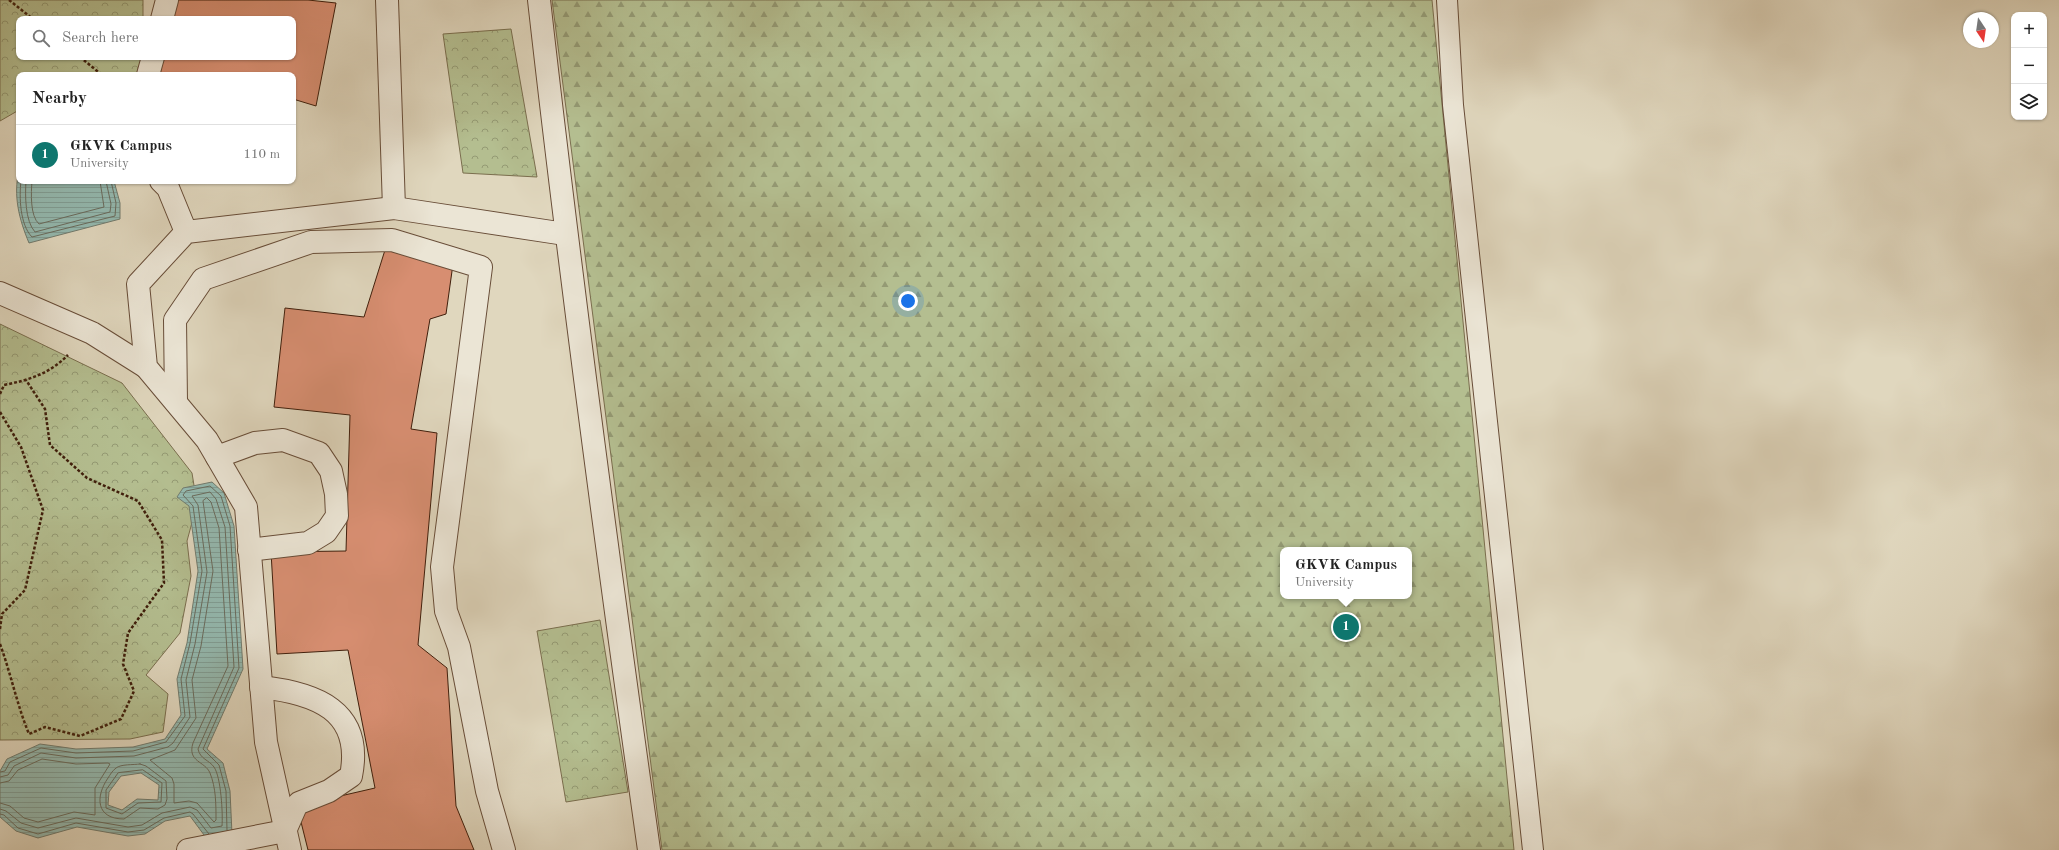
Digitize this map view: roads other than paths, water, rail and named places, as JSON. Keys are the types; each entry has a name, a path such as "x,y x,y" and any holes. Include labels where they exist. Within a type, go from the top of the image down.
{"street":[{"path":"163,16 167,0"},
{"path":"387,0 394,208"},
{"path":"539,0 565,234 612,592 649,850"},
{"path":"149,72 152,60"},
{"path":"164,184 168,188 186,232"},
{"path":"146,367 138,284 186,232 394,208 565,234"},
{"path":"339,214 343,241"},
{"path":"176,402 176,320 203,279 311,242 392,240 481,267 442,567 446,611 459,647 487,791 504,850"},
{"path":"0,292 92,333 146,367 207,440 246,507 266,742 288,840"},
{"path":"217,457 255,443 283,440 319,453 331,471 336,494 337,516 326,532 308,543 249,550"},
{"path":"261,687 290,691 311,698 333,710 345,723 350,735 355,758 351,776 329,791 299,803 296,806 288,840"},
{"path":"188,850 288,840"}],"lane":[{"path":"1447,0 1453,105 1533,850"}],"water":[{"path":"17,184 115,184 120,203 120,219 29,243 22,225 18,207"},
{"path":"212,482 224,493 234,526 243,669 207,749 223,763 230,791 232,834 207,839 190,816 165,821 145,834 128,836 77,827 38,838 16,831 0,817 0,771 7,759 40,744 76,749 133,747 165,739 181,715 177,679 187,643 198,571 189,506 177,497 183,488","holes":["141,773 159,785 158,800 137,799 122,810 108,805 109,792 121,776"]}],"place":[{"name":"GKVK Campus","path":"1346,627"}]}
